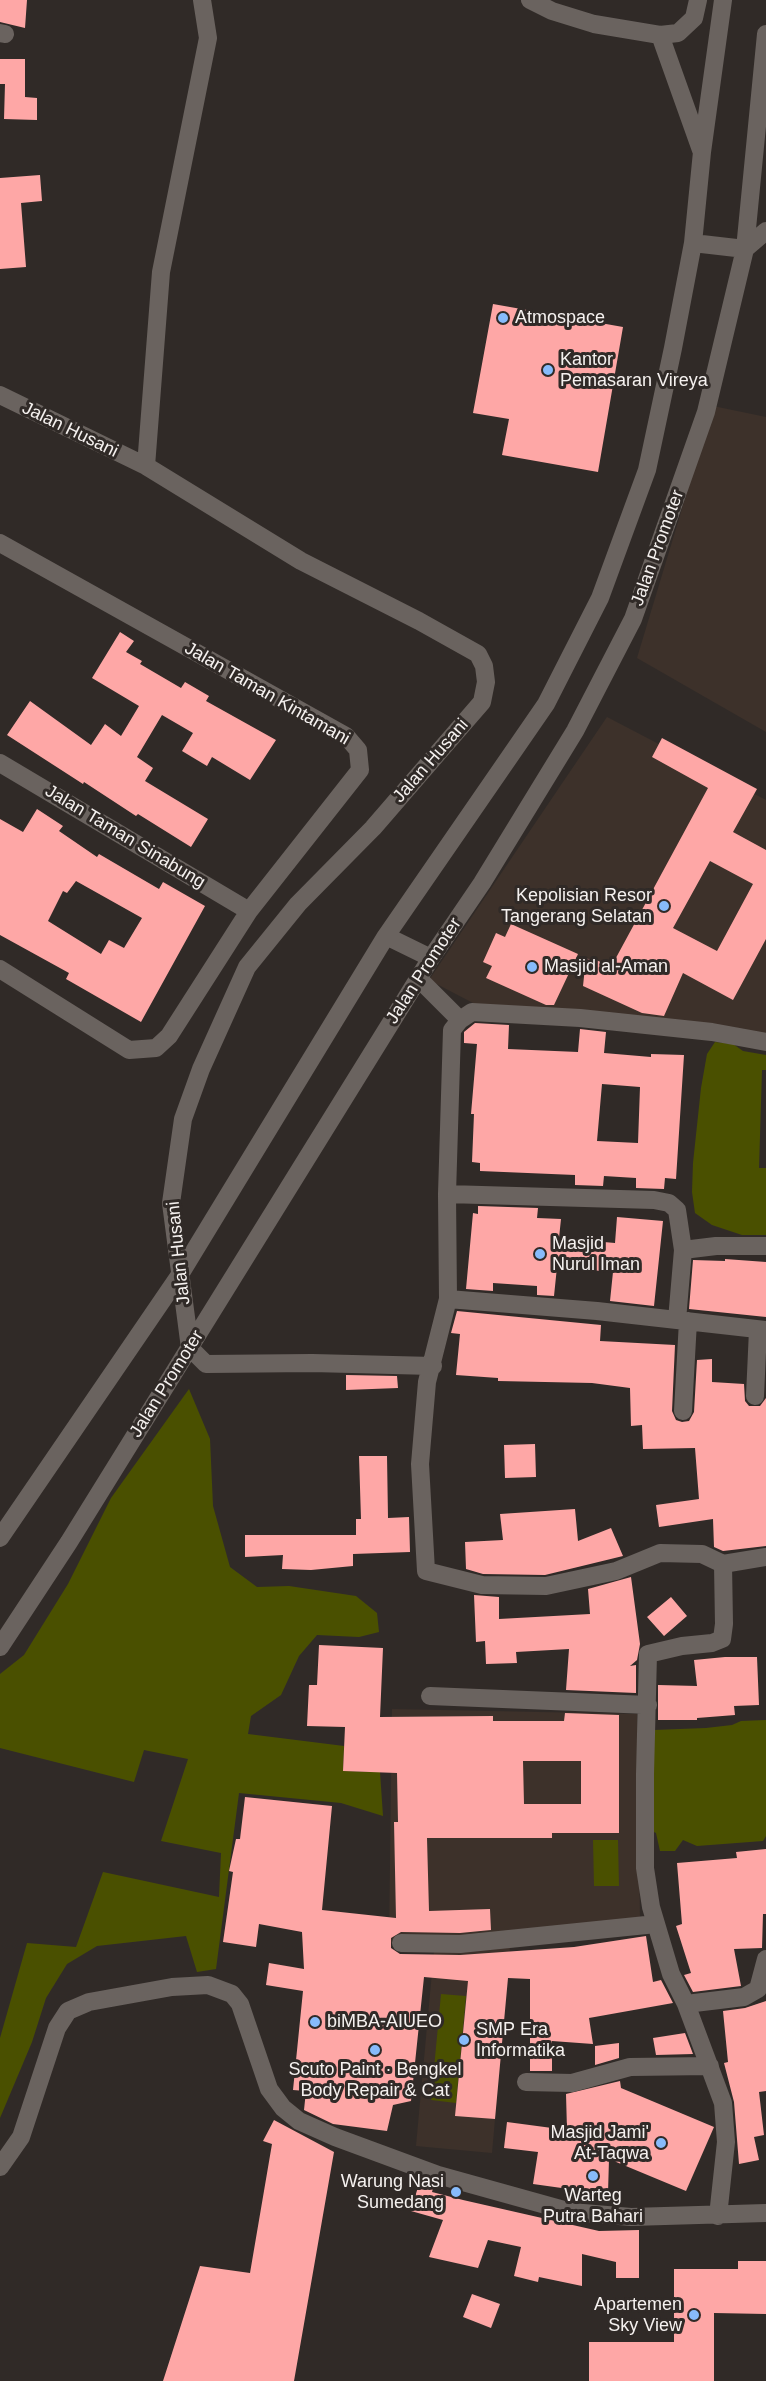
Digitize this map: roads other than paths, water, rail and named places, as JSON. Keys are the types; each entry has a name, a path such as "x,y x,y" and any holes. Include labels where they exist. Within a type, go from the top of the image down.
{"street":[{"path":"146,466 161,272 208,38 202,0"},
{"path":"530,0 552,11 594,24 660,35 678,33 694,18 698,0"},
{"name":"Jalan Promoter","path":"0,1538 179,1276 386,936 546,704 600,598 647,470 693,243 702,152 723,0"},
{"name":"Jalan Promoter","path":"0,1647 69,1542 418,978 482,883 575,731 633,619 706,412 745,249 764,83 766,34"},
{"path":"660,35 702,152"},
{"path":"693,243 745,249 766,231"},
{"name":"Jalan Husani","path":"0,395 146,466 301,561 478,654 484,666 486,682 482,702 373,828 298,904 247,967 201,1069 183,1119 171,1203 190,1348"},
{"name":"Jalan Taman Kintamani","path":"0,543 354,742 360,770 249,911"},
{"name":"Jalan Taman Sinabung","path":"0,763 249,911"},
{"path":"0,969 129,1050 156,1048 169,1036 249,911"},
{"path":"386,936 431,958"},
{"path":"418,978 460,1020"},
{"path":"766,1042 712,1032 580,1018 472,1012 460,1020 452,1030 447,1194 448,1299 433,1366 427,1382 420,1464 426,1571 482,1585 546,1586 616,1571 660,1554 702,1554 723,1564 766,1557"},
{"path":"447,1194 669,1203 677,1210 683,1250 683,1411"},
{"path":"683,1250 716,1246 766,1246"},
{"path":"448,1299 682,1320 762,1330 755,1396"},
{"path":"190,1348 206,1364 312,1363 433,1366"},
{"path":"718,2216 726,2142 723,2103 686,2004 671,1974 656,1924 645,1868 648,1654 682,1646 712,1643 722,1639 723,1564"},
{"path":"430,1696 648,1705"},
{"path":"401,1943 460,1944 656,1924"},
{"path":"686,2004 744,1997 758,1989 766,1959"},
{"path":"0,2167 21,2137 57,2028 68,2011 89,2002 172,1987 208,1985 232,1994 240,2004 269,2090 283,2108 299,2121 430,2172 571,2212 631,2217 766,2213"},
{"path":"526,2082 580,2082 630,2067 710,2066"}],"place":[{"name":"Atmospace","path":"503,318"},
{"name":"Kantor Pemasaran Vireya","path":"548,370"},
{"name":"Kepolisian Resor Tangerang Selatan","path":"664,906"},
{"name":"Masjid al-Aman","path":"532,967"},
{"name":"Masjid Nurul Iman","path":"540,1254"},
{"name":"biMBA-AIUEO","path":"315,2022"},
{"name":"SMP Era Informatika","path":"464,2040"},
{"name":"Scuto Paint · Bengkel Body Repair & Cat","path":"375,2050"},
{"name":"Masjid Jami' At-Taqwa","path":"661,2143"},
{"name":"Warteg Putra Bahari","path":"593,2176"},
{"name":"Warung Nasi Sumedang","path":"456,2192"},
{"name":"Apartemen Sky View","path":"694,2315"}]}
